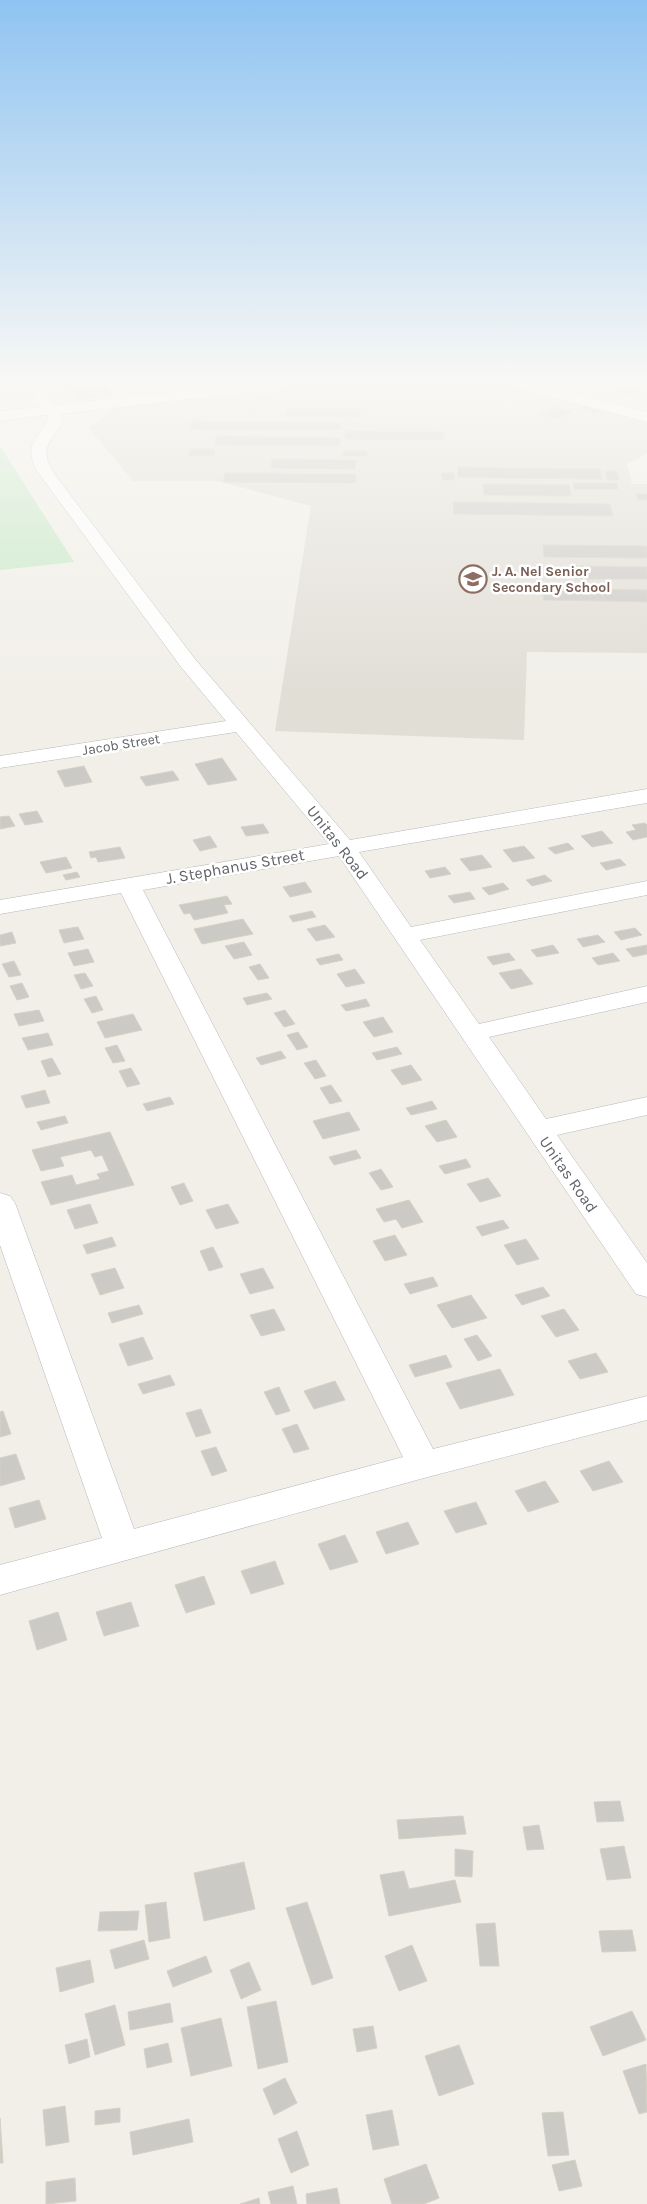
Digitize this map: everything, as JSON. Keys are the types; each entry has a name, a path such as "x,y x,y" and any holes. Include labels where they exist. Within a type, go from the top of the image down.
{"street":[{"name":"Unitas Road","path":"56,486 188,663 344,848 406,935 539,1130 636,1251 647,1286"},
{"name":"Jacob Street","path":"0,762 242,725"},
{"name":"J. Stephanus Street","path":"0,907 647,796"},
{"path":"130,885 260,1146 424,1465"},
{"path":"406,935 647,888"},
{"path":"473,1033 647,994"},
{"path":"539,1130 647,1106"},
{"path":"0,1203 122,1545"},
{"path":"0,1580 122,1545 647,1408"}],"shaded area":[{"name":"J. A. Nel Senior Secondary School","path":"235,486 647,486 647,653 527,652 524,740 275,731 311,506"}],"green space":[{"path":"0,486 25,486 74,562 0,570"}],"building":[{"path":"483,486 569,486 571,496 484,495"},
{"path":"573,486 617,486 618,489 574,489"},
{"path":"636,494 647,494 647,500 638,500"},
{"path":"453,502 610,504 613,516 454,514"},
{"path":"543,545 647,546 647,558 544,557"},
{"path":"573,566 647,567 647,579 575,579"},
{"path":"542,588 601,589 604,601 544,600"},
{"path":"601,589 647,590 647,602 604,601"},
{"path":"222,758 237,780 208,785 195,764"},
{"path":"84,766 92,782 65,787 57,771"},
{"path":"173,771 179,780 146,786 140,777"},
{"path":"37,811 43,822 25,825 19,814"},
{"path":"9,816 15,826 0,829 0,817"},
{"path":"645,823 647,825 647,837 633,840 626,832 636,830 632,825"},
{"path":"263,824 269,833 246,836 241,827"},
{"path":"602,831 613,843 592,847 581,836"},
{"path":"210,836 217,847 200,851 193,840"},
{"path":"568,843 574,849 555,854 548,848"},
{"path":"524,846 535,858 513,862 503,850"},
{"path":"120,847 125,858 98,862 96,857 91,858 89,852"},
{"path":"482,855 492,867 470,871 460,859"},
{"path":"66,857 72,868 46,873 40,862"},
{"path":"620,859 626,865 606,870 600,863"},
{"path":"445,867 451,874 430,878 425,871"},
{"path":"77,872 80,877 66,880 63,875"},
{"path":"545,875 552,881 532,886 526,880"},
{"path":"305,882 312,892 290,897 283,887"},
{"path":"503,883 509,889 489,895 482,888"},
{"path":"470,892 475,899 454,903 448,896"},
{"path":"227,896 232,904 224,905 228,913 194,920 190,913 184,914 179,905"},
{"path":"312,911 316,917 293,922 289,916"},
{"path":"243,919 253,934 202,944 194,929"},
{"path":"325,925 335,937 316,941 307,929"},
{"path":"78,927 84,939 64,943 59,930"},
{"path":"635,928 642,935 621,940 614,932"},
{"path":"12,932 16,943 0,946 0,935"},
{"path":"598,935 605,942 583,947 577,939"},
{"path":"244,942 252,955 234,959 225,946"},
{"path":"553,945 559,953 537,957 531,950"},
{"path":"647,945 647,954 633,957 626,949"},
{"path":"88,949 94,962 74,966 68,953"},
{"path":"509,953 515,960 493,965 487,957"},
{"path":"613,953 620,961 598,965 592,958"},
{"path":"339,954 343,960 320,965 316,959"},
{"path":"14,961 21,975 9,977 2,964"},
{"path":"260,964 269,978 258,980 249,967"},
{"path":"355,969 365,983 346,987 337,974"},
{"path":"521,969 533,984 511,989 499,973"},
{"path":"85,973 93,986 81,989 74,975"},
{"path":"22,983 29,997 17,1000 10,986"},
{"path":"267,993 272,999 247,1005 243,998"},
{"path":"96,996 103,1010 92,1013 84,999"},
{"path":"366,999 370,1006 346,1011 341,1005"},
{"path":"39,1010 44,1021 19,1026 14,1014"},
{"path":"285,1010 295,1024 284,1027 274,1013"},
{"path":"133,1014 142,1030 105,1038 97,1022"},
{"path":"383,1017 393,1032 374,1037 363,1022"},
{"path":"298,1032 308,1047 297,1050 287,1035"},
{"path":"48,1033 53,1045 28,1050 22,1038"},
{"path":"117,1045 125,1061 113,1063 105,1048"},
{"path":"397,1047 402,1054 377,1060 372,1053"},
{"path":"281,1051 286,1058 261,1065 256,1058"},
{"path":"52,1058 61,1074 48,1077 41,1061"},
{"path":"316,1060 326,1076 315,1079 304,1063"},
{"path":"411,1065 422,1080 402,1085 391,1070"},
{"path":"131,1068 140,1084 127,1087 119,1071"},
{"path":"331,1085 342,1101 330,1104 320,1088"},
{"path":"45,1090 50,1103 26,1108 21,1096"},
{"path":"170,1097 174,1104 147,1111 143,1104"},
{"path":"432,1101 437,1109 411,1115 406,1108"},
{"path":"349,1112 360,1130 323,1139 313,1121"},
{"path":"65,1116 68,1123 41,1130 37,1122"},
{"path":"446,1120 457,1137 437,1142 425,1126"},
{"path":"110,1132 134,1185 51,1205 41,1182 72,1175 76,1185 100,1179 97,1174 109,1171 102,1155 95,1157 91,1150 60,1157 64,1166 41,1171 32,1150"},
{"path":"356,1150 361,1158 334,1165 329,1157"},
{"path":"466,1159 471,1167 445,1174 439,1166"},
{"path":"381,1169 393,1187 381,1190 369,1173"},
{"path":"488,1178 501,1196 480,1202 467,1184"},
{"path":"184,1183 193,1201 180,1205 171,1187"},
{"path":"409,1200 423,1222 402,1228 396,1219 384,1222 376,1209"},
{"path":"90,1204 98,1223 75,1229 67,1210"},
{"path":"228,1204 239,1223 216,1229 206,1210"},
{"path":"503,1220 509,1228 482,1236 476,1227"},
{"path":"395,1235 407,1255 385,1261 373,1241"},
{"path":"112,1237 116,1246 87,1254 83,1245"},
{"path":"526,1239 539,1259 517,1265 504,1245"},
{"path":"213,1247 223,1267 209,1271 200,1251"},
{"path":"115,1268 124,1288 100,1295 91,1274"},
{"path":"263,1268 274,1288 250,1294 240,1274"},
{"path":"433,1277 438,1286 410,1294 404,1284"},
{"path":"543,1287 550,1296 522,1305 515,1295"},
{"path":"471,1295 487,1318 452,1328 437,1305"},
{"path":"139,1305 143,1314 112,1323 108,1313"},
{"path":"274,1309 285,1330 261,1336 250,1315"},
{"path":"564,1309 579,1330 556,1337 541,1316"},
{"path":"477,1335 492,1356 478,1361 464,1339"},
{"path":"143,1337 153,1359 128,1366 119,1344"},
{"path":"596,1353 608,1372 580,1379 568,1361"},
{"path":"446,1355 452,1367 415,1377 409,1365"},
{"path":"500,1369 514,1395 460,1409 446,1383"},
{"path":"170,1375 175,1385 143,1394 138,1384"},
{"path":"335,1381 345,1400 314,1409 304,1391"},
{"path":"279,1387 290,1411 276,1415 264,1392"},
{"path":"201,1409 211,1433 196,1437 186,1413"},
{"path":"3,1411 11,1434 0,1437 0,1412"},
{"path":"297,1424 309,1449 294,1453 282,1429"},
{"path":"216,1447 227,1471 212,1476 201,1451"},
{"path":"16,1454 25,1479 0,1486 0,1458"},
{"path":"609,1461 623,1482 593,1491 580,1471"},
{"path":"545,1481 559,1502 528,1512 515,1491"},
{"path":"39,1500 46,1519 15,1528 9,1508"},
{"path":"476,1502 487,1524 456,1533 444,1511"},
{"path":"408,1522 419,1544 386,1554 376,1532"},
{"path":"345,1535 358,1562 330,1570 318,1544"},
{"path":"275,1561 284,1584 251,1594 241,1571"},
{"path":"204,1576 215,1604 186,1613 175,1585"},
{"path":"131,1602 139,1626 104,1636 96,1612"},
{"path":"58,1612 67,1640 37,1650 29,1621"},
{"path":"620,1801 624,1821 597,1822 594,1802"},
{"path":"463,1816 466,1834 399,1839 397,1820"},
{"path":"539,1825 544,1849 527,1850 523,1827"},
{"path":"624,1846 631,1878 607,1880 600,1849"},
{"path":"455,1849 473,1851 472,1877 455,1876"},
{"path":"244,1862 255,1909 204,1921 194,1873"},
{"path":"404,1871 409,1889 455,1880 461,1902 389,1916 380,1875"},
{"path":"166,1902 170,1938 149,1942 145,1905"},
{"path":"307,1902 333,1978 312,1985 286,1908"},
{"path":"139,1911 137,1930 98,1931 100,1912"},
{"path":"495,1923 499,1966 480,1966 476,1924"},
{"path":"632,1930 636,1951 602,1952 599,1931"},
{"path":"144,1940 149,1959 115,1969 110,1950"},
{"path":"412,1945 427,1981 399,1991 385,1956"},
{"path":"206,1956 212,1972 173,1987 167,1971"},
{"path":"90,1960 94,1982 60,1992 56,1968"},
{"path":"249,1962 261,1990 241,1999 230,1970"},
{"path":"276,2001 288,2062 258,2069 247,2007"},
{"path":"170,2003 173,2022 130,2030 128,2012"},
{"path":"115,2005 125,2045 95,2055 85,2014"},
{"path":"632,2011 646,2040 603,2056 590,2027"},
{"path":"221,2018 232,2066 191,2076 181,2028"},
{"path":"373,2026 377,2048 357,2052 353,2029"},
{"path":"87,2039 90,2057 69,2064 65,2045"},
{"path":"168,2043 172,2062 147,2068 144,2049"},
{"path":"459,2045 474,2084 439,2096 425,2056"},
{"path":"646,2064 647,2112 639,2114 623,2071"},
{"path":"285,2078 297,2103 274,2115 263,2089"},
{"path":"65,2106 69,2142 46,2146 43,2110"},
{"path":"120,2108 120,2122 95,2125 95,2111"},
{"path":"392,2110 399,2145 373,2150 366,2115"},
{"path":"563,2112 569,2155 548,2156 542,2113"},
{"path":"0,2118 3,2163 0,2163"},
{"path":"189,2119 193,2142 133,2155 130,2132"},
{"path":"297,2131 309,2165 291,2173 278,2139"},
{"path":"575,2160 582,2186 559,2191 552,2165"},
{"path":"426,2164 439,2198 424,2204 392,2204 384,2179"},
{"path":"75,2178 76,2201 46,2204 46,2182"},
{"path":"293,2186 297,2204 271,2204 268,2192"},
{"path":"337,2188 340,2204 307,2204 306,2194"},
{"path":"259,2198 260,2204 240,2204"}],"place":[{"name":"J. A. Nel Senior Secondary School","path":"473,579"}]}
